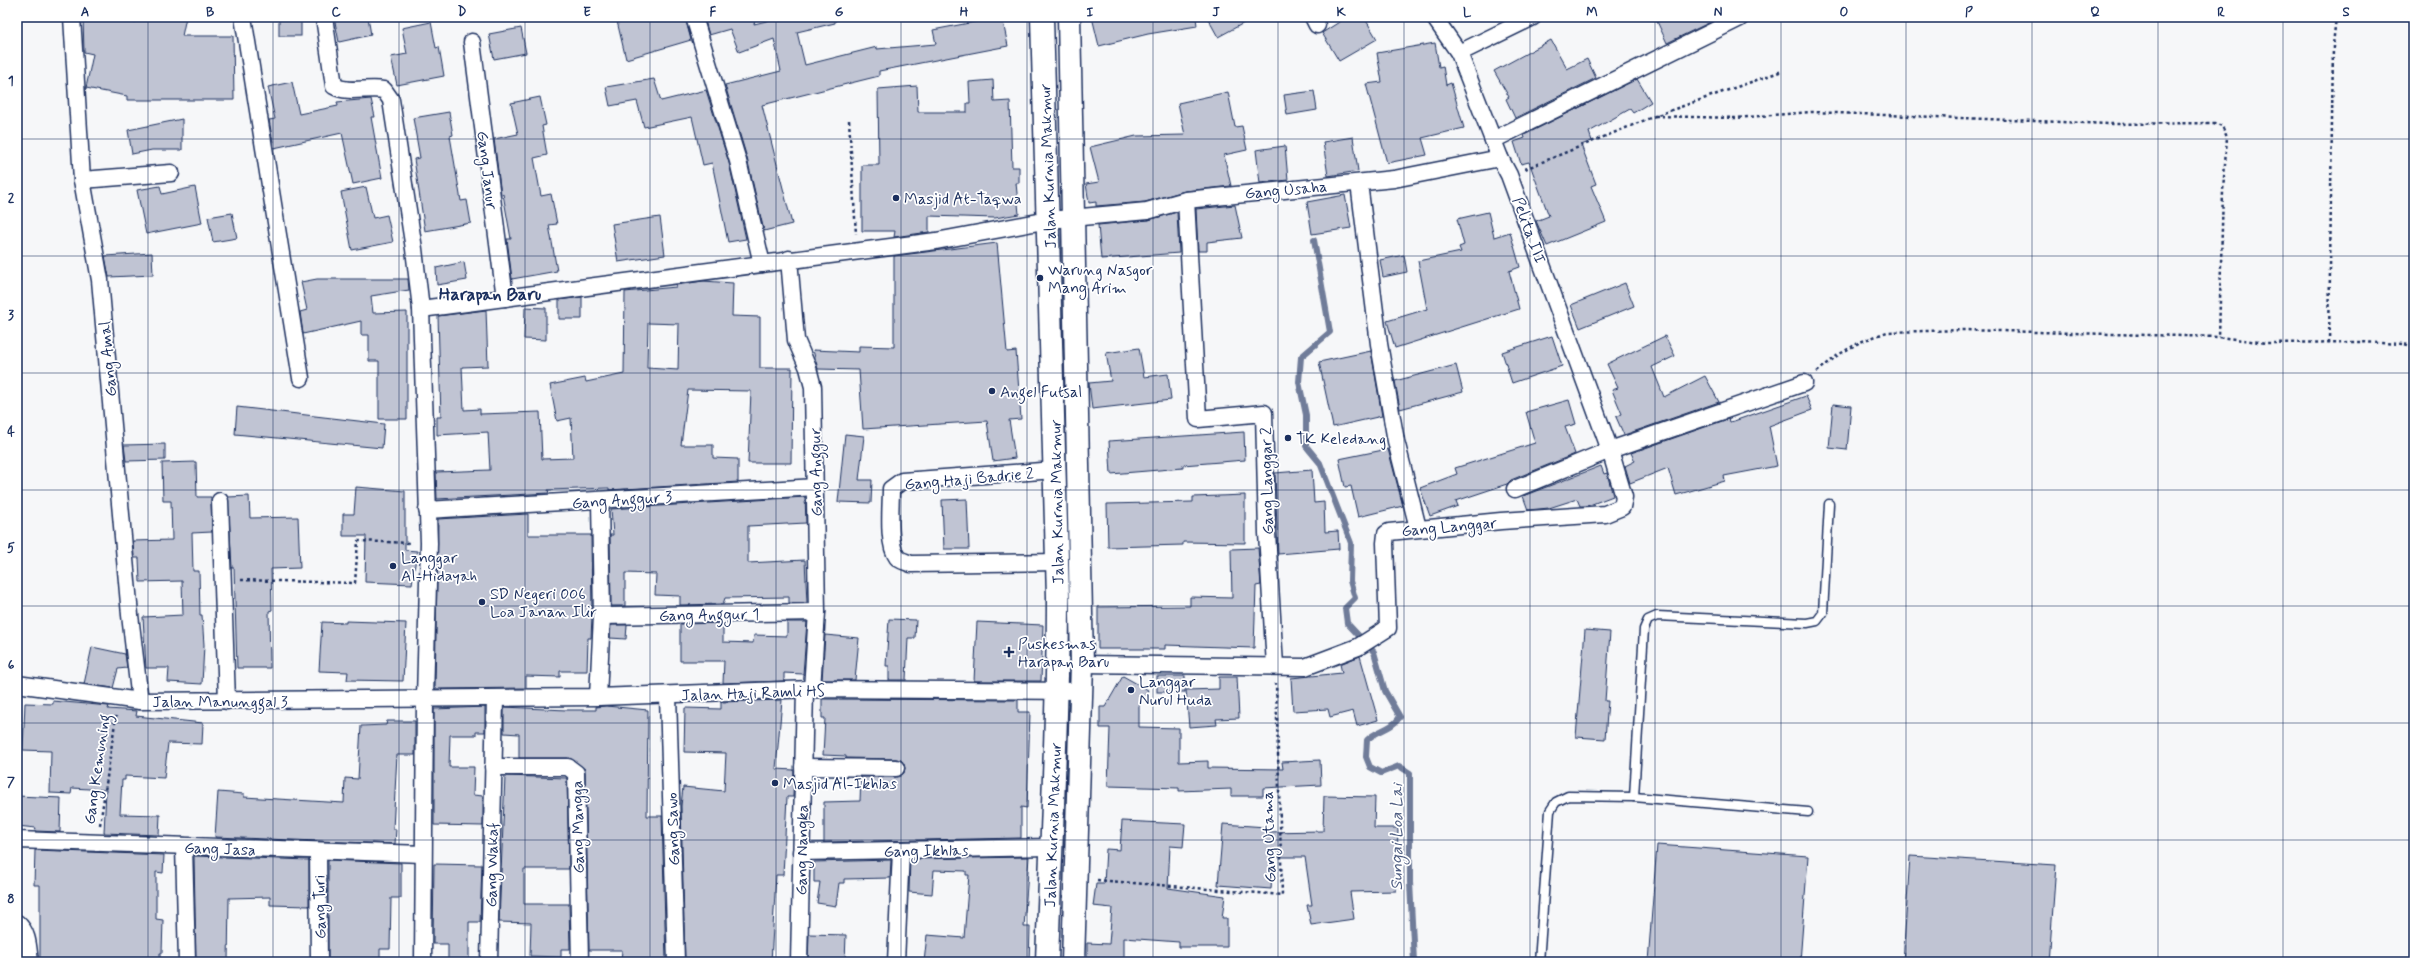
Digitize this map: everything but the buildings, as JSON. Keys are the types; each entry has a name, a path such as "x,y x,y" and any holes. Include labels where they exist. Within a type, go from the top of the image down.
{"street":[{"name":"Gang Amal","path":"72,17 82,180 100,280 130,615 140,701"},
{"path":"243,17 301,378"},
{"path":"324,17 334,86 347,90 372,88 384,90 391,100 413,242 421,309 429,543 425,699 423,962"},
{"path":"694,17 738,161 762,264"},
{"name":"Jalan Kurnia Makmur","path":"1042,17 1055,470 1058,692 1050,847 1047,962"},
{"name":"Jalan Kurnia Makmur","path":"1069,17 1082,664 1073,962"},
{"name":"Pelita III","path":"1434,17 1459,53 1500,158 1509,175 1610,450"},
{"path":"1459,53 1533,17"},
{"path":"1493,140 1740,18"},
{"name":"Gang Janur","path":"472,42 505,298"},
{"name":"Gang Usaha","path":"421,309 936,240 1049,220 1147,211 1186,200 1265,190 1359,183 1401,177 1500,158"},
{"path":"82,180 172,173"},
{"path":"1359,183 1379,344 1396,442 1418,528"},
{"name":"Gang Langgar 2","path":"1186,200 1198,419 1264,413 1267,533 1276,666"},
{"name":"Gang Anggur","path":"789,259 796,340 808,368 813,387 816,487 817,612 809,689"},
{"path":"1515,489 1610,450 1804,383"},
{"name":"Gang Langgar","path":"1082,664 1305,667 1364,643 1388,628 1386,534 1418,528 1605,514 1615,511 1622,507 1624,496 1610,450"},
{"name":"Gang Haji Badrie 2","path":"1055,470 902,481 891,489 891,519 892,548 898,559 911,564 1057,562"},
{"name":"Gang Anggur 3","path":"427,510 600,501 816,487"},
{"path":"220,501 221,580 227,701"},
{"path":"598,697 602,616 600,501"},
{"name":"Gang Anggur 1","path":"602,616 817,612"},
{"name":"Jalan Manunggal 3","path":"17,684 118,700 140,701 425,699"},
{"name":"Jalan Haji Ramli HS","path":"425,699 668,696 809,689 1082,691"},
{"name":"Gang Nangka","path":"799,962 803,767 809,689"},
{"name":"Gang Sawo","path":"668,696 676,962"},
{"path":"493,767 495,699"},
{"name":"Gang Wakaf","path":"489,962 493,767"},
{"name":"Gang Mangga","path":"493,767 568,767 576,773 580,962"},
{"path":"803,767 896,768"},
{"name":"Gang Jasa","path":"17,840 423,854"},
{"path":"184,846 187,962"},
{"name":"Gang Ikhlas","path":"801,852 1050,847"},
{"name":"Gang Turi","path":"318,851 319,962"},
{"path":"896,962 901,851"},
{"path":"17,923 28,940 30,962"}],"lane":[{"path":"1634,797 1644,629 1648,620 1657,616 1807,623 1817,621 1823,613 1829,504"},
{"path":"1539,962 1550,811 1556,802 1568,796 1634,797 1808,812"}],"path":[{"path":"2329,343 2333,45 2336,17"},
{"path":"1509,175 1655,116 1782,71"},
{"path":"1655,116 1735,118 1811,112 2110,124 2214,123 2222,126 2227,136 2222,190 2219,337"},
{"path":"849,120 857,251"},
{"path":"1822,368 1838,355 1860,342 1888,332 1965,330 2219,337 2267,343 2358,342 2404,344 2414,347"},
{"path":"221,580 355,583 358,541 429,543"},
{"name":"Gang Utama","path":"1075,878 1282,895 1276,666"},
{"name":"Gang Kemuning","path":"98,842 106,771 118,700"}],"waterway":[{"name":"Sungai Loa Lai","path":"1314,240 1330,332 1301,357 1299,382 1306,415 1306,446 1320,463 1351,543 1350,581 1355,598 1345,608 1347,623 1374,652 1385,691 1400,717 1388,728 1371,736 1367,740 1366,757 1370,767 1381,773 1399,766 1410,773 1410,882 1414,962"}],"place":[{"name":"Masjid At-Taqwa","path":"896,198"},
{"name":"Warung Nasgor Mang Arim","path":"1040,278"},
{"name":"Angel Futsal","path":"992,391"},
{"name":"TK Keledang","path":"1288,438"},
{"name":"Langgar Al-Hidayah","path":"393,566"},
{"name":"SD Negeri 006 Loa Janan Ilir","path":"482,602"},
{"name":"Puskesmas Harapan Baru","path":"1009,652"},
{"name":"Langgar Nurul Huda","path":"1131,690"},
{"name":"Masjid Al-Ikhlas","path":"775,783"}],"district":[{"name":"Harapan Baru","path":"490,294"}]}
